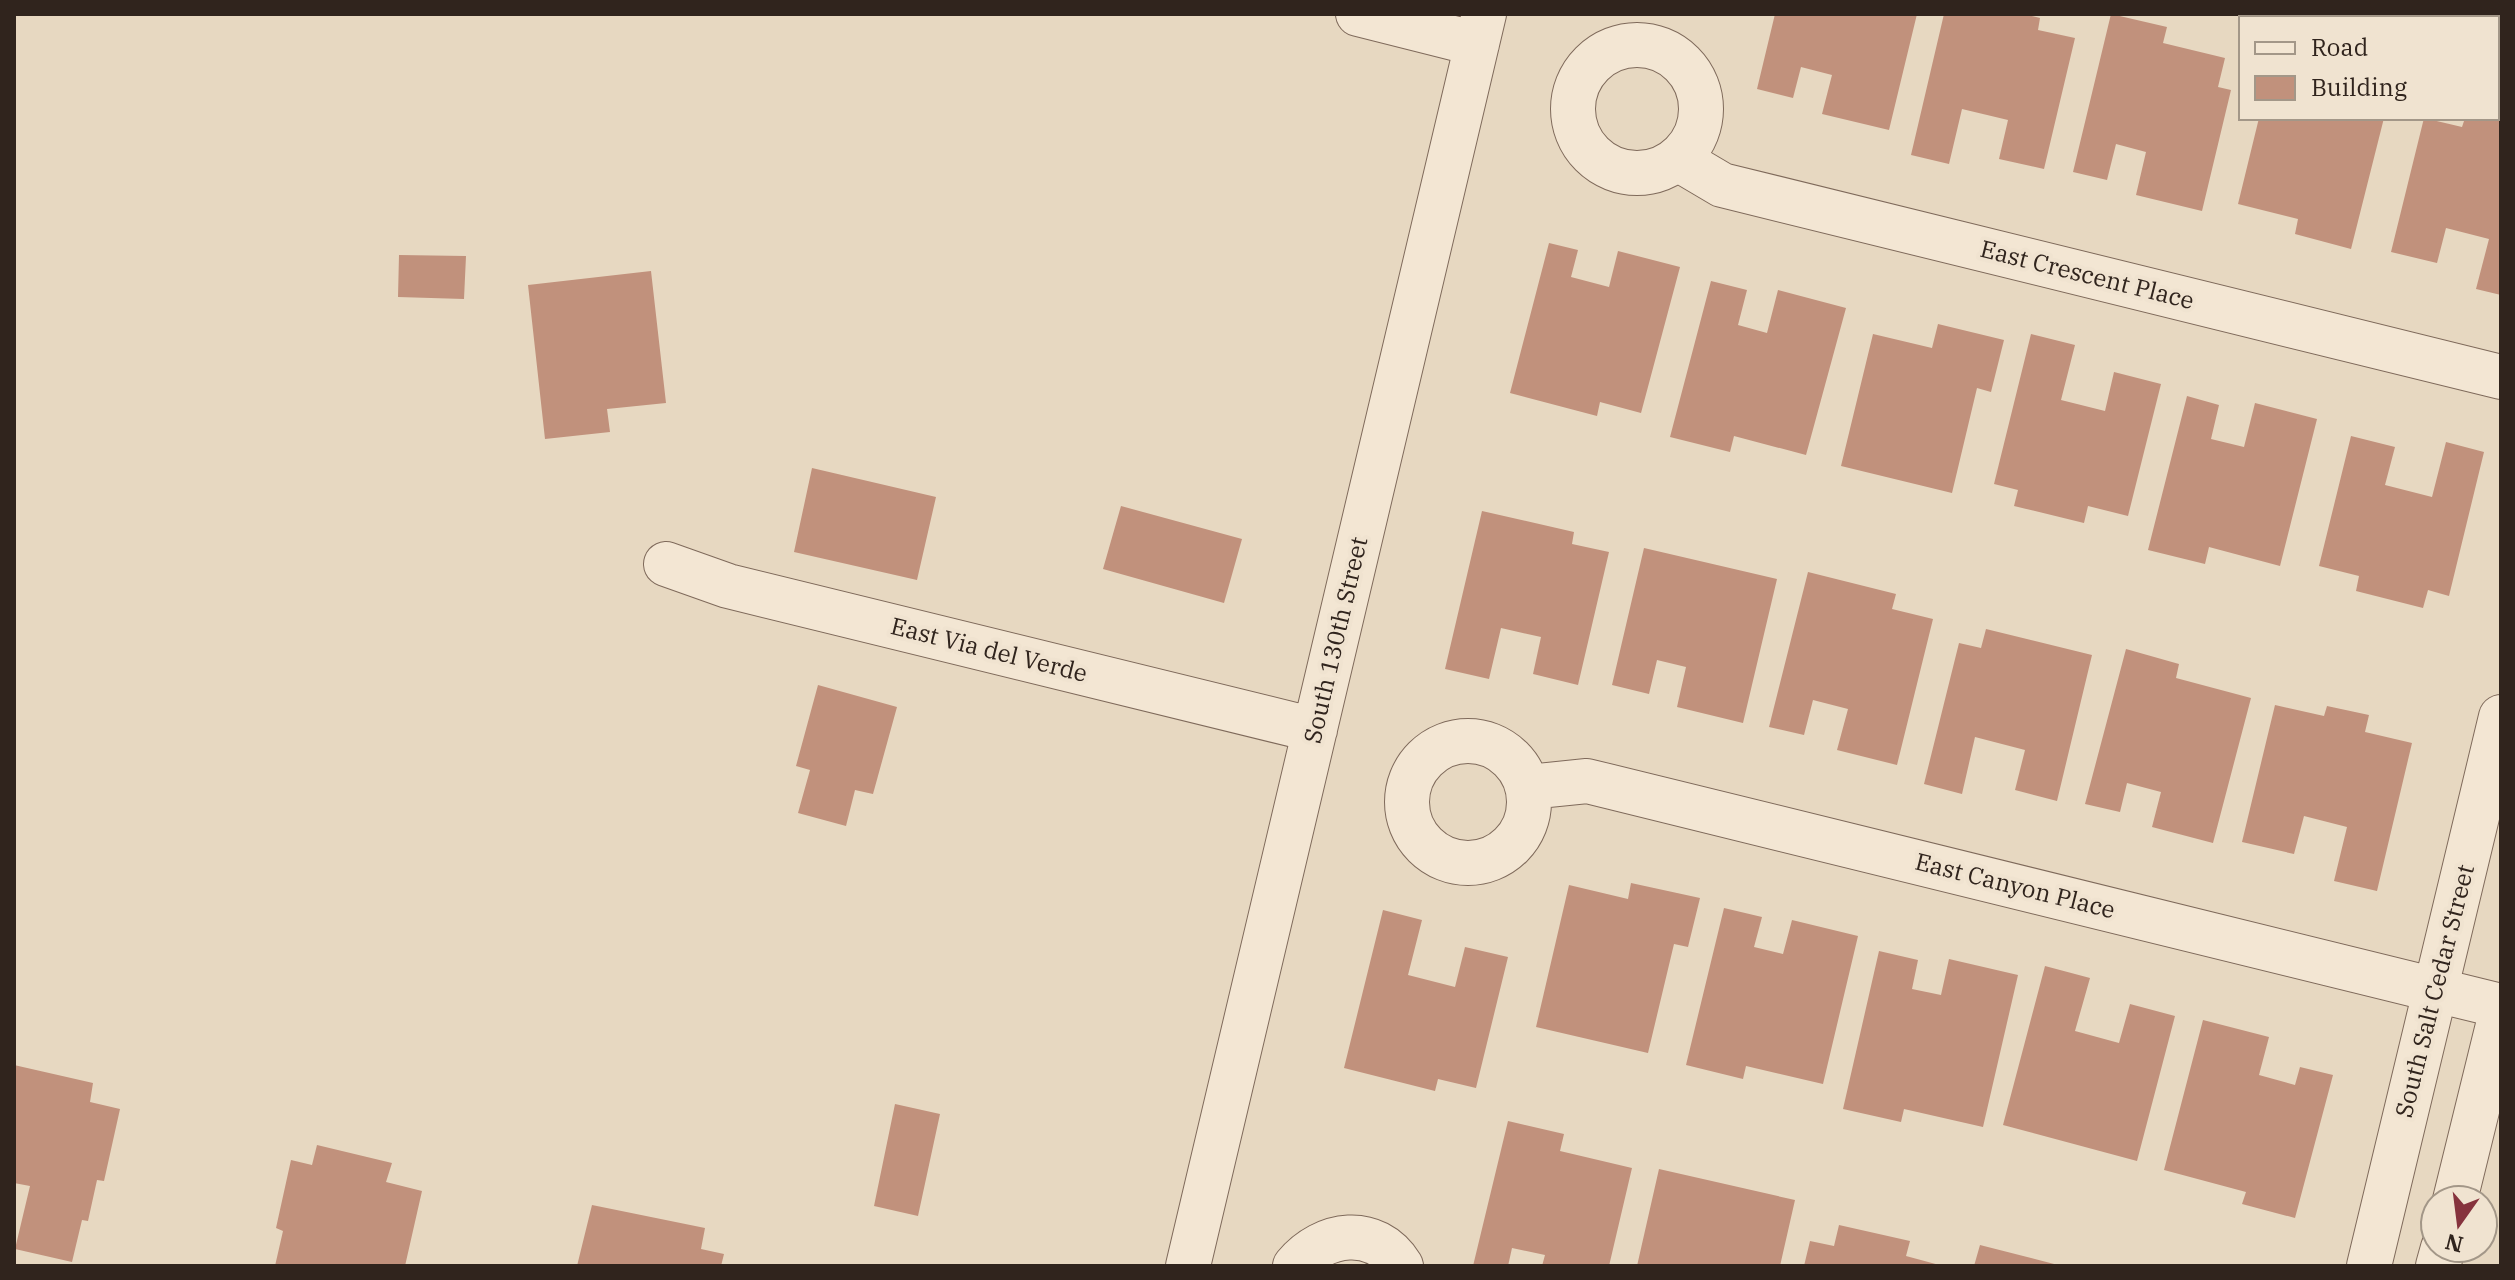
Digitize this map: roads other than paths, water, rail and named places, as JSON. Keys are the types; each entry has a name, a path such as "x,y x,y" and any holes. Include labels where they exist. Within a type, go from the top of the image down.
{"street":[{"path":"1358,14 1480,29"},
{"name":"South 130th Street","path":"1188,1266 1480,29"},
{"name":"East Crescent Place","path":"1678,159 1722,185 2501,377"},
{"name":"East Via del Verde","path":"666,564 728,586 1315,730"},
{"name":"South Salt Cedar Street","path":"2369,1266 2501,717"},
{"name":"East Canyon Place","path":"1528,787 1587,781 2501,1006"},
{"path":"2459,1184 2501,1013"},
{"path":"1295,1266 1306,1252 1325,1241 1344,1237 1364,1239 1382,1246 1401,1266"}]}
